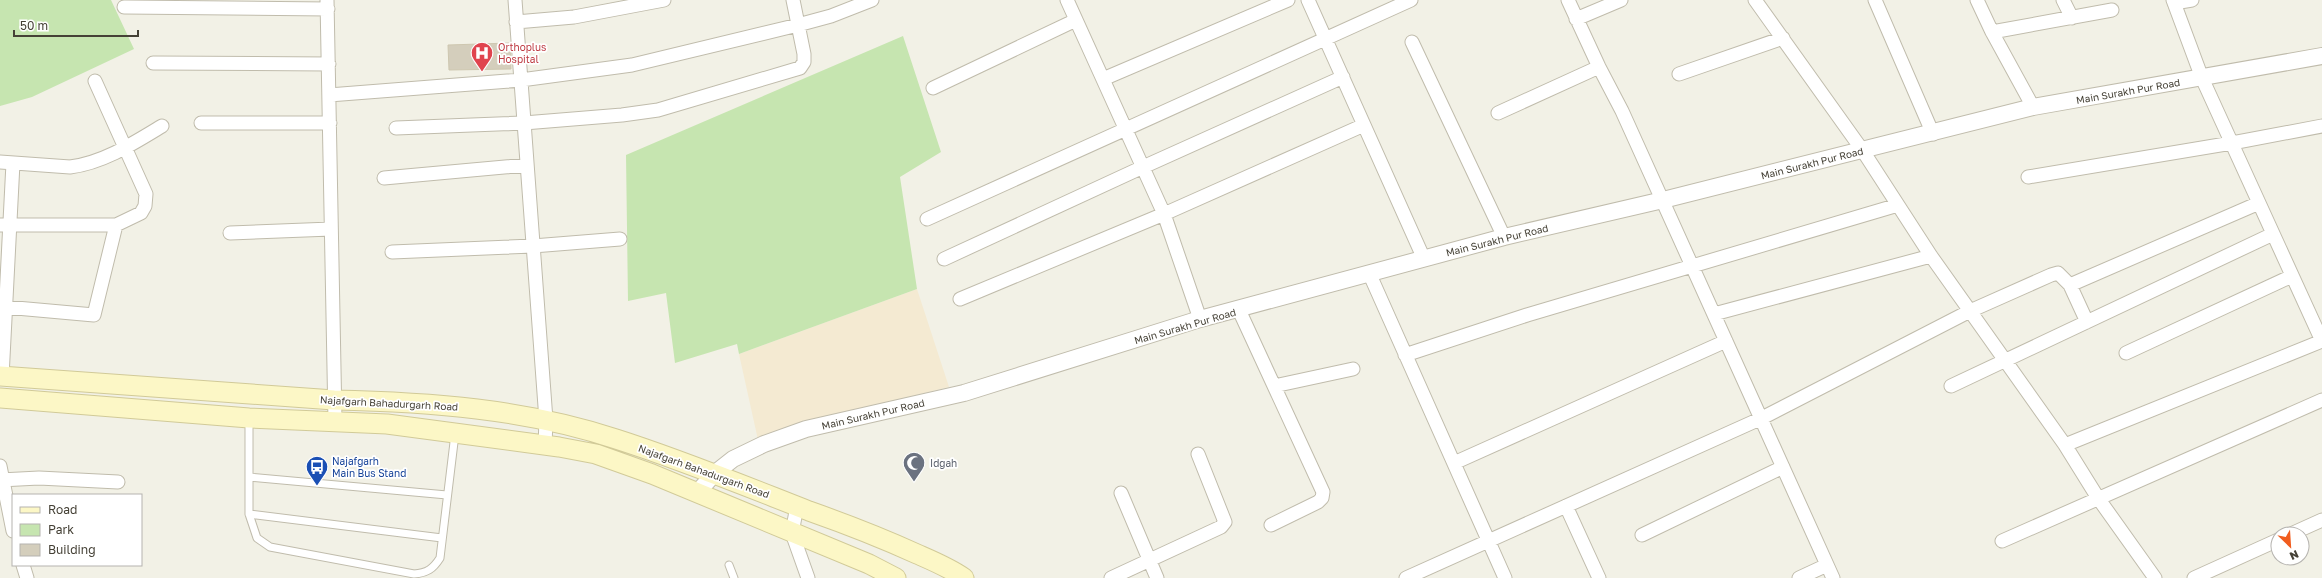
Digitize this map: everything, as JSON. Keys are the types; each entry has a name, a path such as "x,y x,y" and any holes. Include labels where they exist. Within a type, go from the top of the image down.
{"main road":[{"name":"Najafgarh Bahadurgarh Road","path":"1,376 334,400 389,401 454,406 546,420 615,438 714,474 886,540 954,571 964,578"},
{"name":"Najafgarh Bahadurgarh Road","path":"0,398 249,418 387,424 545,445 596,454 698,493 869,564 896,578"}],"street":[{"path":"515,0 546,420 545,445"},
{"path":"516,22 574,17 664,0"},
{"path":"396,128 524,123 622,115 658,110 800,68 804,62 804,54 793,0"},
{"path":"330,95 521,80 598,70 663,59 831,16 872,0"},
{"path":"1067,0 1164,214 1200,319"},
{"path":"1103,79 1288,0"},
{"path":"1308,0 1424,259"},
{"path":"927,219 1411,0"},
{"path":"1568,0 1663,200 1833,578"},
{"path":"1576,19 1621,0"},
{"path":"1755,0 1863,151 1931,256 2065,445 2098,498 2155,578"},
{"path":"1875,0 1933,134"},
{"path":"1977,0 1992,32 2033,107"},
{"path":"2064,0 2072,18"},
{"path":"2065,445 2322,341 2202,78 2174,2 2192,0"},
{"path":"124,7 328,5 335,421"},
{"path":"1992,32 2112,10"},
{"path":"933,88 1076,20"},
{"path":"1679,74 1783,38"},
{"path":"1412,42 1504,238"},
{"name":"Main Surakh Pur Road","path":"698,493 714,474 733,459 764,444 806,429 964,393 1200,319 1239,310 1504,238 1933,134 2033,107 2322,56"},
{"path":"153,63 328,64"},
{"path":"1498,113 1599,67"},
{"path":"944,259 1343,77"},
{"path":"5,225 116,225 131,220 141,213 145,206 146,194 95,81"},
{"path":"201,123 330,123"},
{"path":"960,299 1164,214 1364,125"},
{"path":"1,376 5,307 6,163 70,167 81,165 126,147 162,126"},
{"path":"2028,177 2232,143 2322,126"},
{"path":"384,178 527,165"},
{"path":"2070,285 2259,203"},
{"path":"1405,355 1527,315 1898,205"},
{"path":"5,307 94,315 116,225"},
{"path":"230,233 331,229"},
{"path":"1951,386 2273,234"},
{"path":"392,252 533,246 620,239"},
{"path":"1714,314 1931,256"},
{"path":"1406,578 1432,573 1488,541 1762,418 1970,311 2055,273 2070,285 2086,322"},
{"path":"1370,275 1505,578"},
{"path":"2126,353 2292,276"},
{"path":"1239,310 1323,492 1322,498 1318,502 1271,525"},
{"path":"1454,463 1726,341"},
{"path":"1274,386 1353,369"},
{"path":"2002,541 2322,400"},
{"path":"1111,578 1221,527 1225,522 1198,454"},
{"path":"0,466 1,480 12,527"},
{"path":"1642,535 1783,467"},
{"path":"1,480 39,478 118,482"},
{"path":"1121,493 1157,578"},
{"path":"797,506 792,533 808,578"},
{"path":"1566,506 1599,578"},
{"path":"2309,526 2322,520"},
{"path":"2194,578 2270,544"},
{"path":"1799,578 1827,565"},
{"path":"23,566 28,578"}],"lane":[{"path":"249,418 249,514 257,538 270,547 414,574 425,573 434,567 440,558 455,433"},
{"path":"249,477 448,496"},
{"path":"249,514 442,538"},
{"path":"729,565 734,578"}],"shaded area":[{"path":"917,289 949,387 790,426 758,440 739,354"}],"green space":[{"path":"0,0 111,0 134,49 32,97 0,106"},
{"path":"903,36 941,152 900,177 917,289 739,354 737,344 675,363 666,293 628,301 626,155"}],"building":[{"path":"510,43 511,69 449,70 448,45"}],"place":[{"name":"Orthoplus Hospital","path":"482,72"},
{"name":"Idgah","path":"914,482"},
{"name":"Najafgarh Main Bus Stand","path":"317,486"}]}
